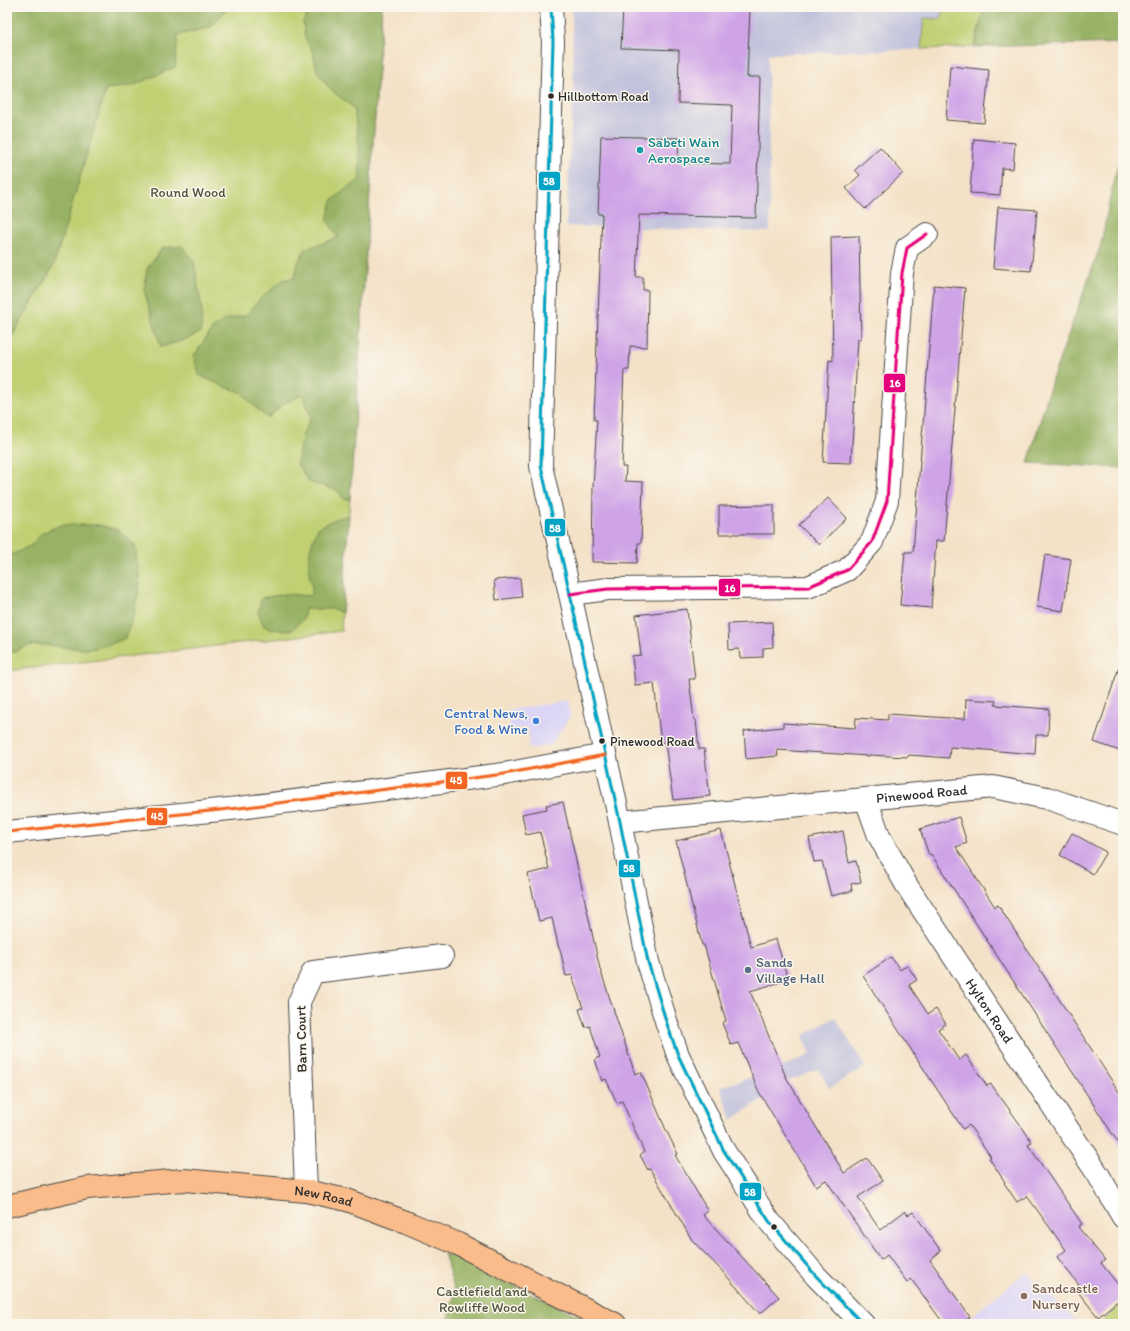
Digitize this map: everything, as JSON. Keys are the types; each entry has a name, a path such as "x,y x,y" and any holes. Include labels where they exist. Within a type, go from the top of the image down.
{"highway":[{"name":"New Road","path":"7,1206 87,1188 184,1180 306,1191 347,1200 406,1222 458,1244 615,1324"}],"street":[{"path":"551,7 553,41 541,466 620,822 648,962 678,1055 724,1151 769,1221 816,1276 863,1324"},
{"path":"570,594 608,589 808,588 847,570 872,542 887,500 902,273 907,248 927,234"},
{"path":"7,832 255,806 504,774 605,755"},
{"name":"Pinewood Road","path":"620,822 993,787 1047,798 1123,824"},
{"name":"Hylton Road","path":"866,799 879,836 907,886 1099,1176 1123,1217"},
{"name":"Barn Court","path":"306,1191 299,1002 313,972 442,956"}],"shaded area":[{"path":"572,7 1123,7 1123,43 768,54 770,232 566,226 572,108 574,104"},
{"path":"568,701 571,715 551,745 529,749 528,727 510,730 508,710"},
{"path":"835,1017 865,1067 829,1088 818,1069 787,1082 732,1120 720,1087 777,1070 811,1054 803,1036"},
{"name":"Sandcastle Nursery","path":"1026,1272 1080,1324 962,1324"}],"green space":[{"name":"Round Wood","path":"7,7 382,7 341,631 7,671"},
{"path":"7,7 228,7 211,27 178,35 175,67 132,86 106,89 54,265 7,345"},
{"path":"312,7 382,7 350,500 344,499 337,490 309,482 297,464 302,436 311,417 303,394 283,404 268,418 241,392 199,375 194,356 213,328 224,320 246,315 261,298 283,280 295,277 298,263 305,249 338,237 327,220 332,201 347,188 360,180 359,146 354,108 330,89 317,71 313,52 305,38 303,22"},
{"path":"943,7 985,7 974,47 921,49 924,18 941,19"},
{"path":"985,7 1123,7 1123,43 974,47"},
{"path":"1123,150 1123,468 1028,463 1052,380 1101,244 1114,178"},
{"path":"182,246 194,262 202,311 201,332 184,340 161,347 144,290 147,269 162,248"},
{"path":"349,515 342,613 334,609 305,609 303,619 293,629 283,631 264,626 258,612 262,598 284,594 310,596 312,586 309,571 310,554 318,528 335,519"},
{"path":"61,525 99,525 118,530 135,545 140,584 133,617 125,638 94,648 83,649 34,645 12,652 7,652 7,557 32,545 42,533"},
{"name":"Castlefield and Rowliffe Wood","path":"444,1253 596,1324 446,1324 455,1293"},
{"path":"1123,1302 1123,1324 1099,1324"}],"building":[{"path":"623,7 750,7 747,77 760,77 756,218 639,215 636,277 643,277 643,290 648,290 647,347 630,346 629,370 624,370 621,438 623,438 622,467 626,467 625,481 643,482 641,543 638,543 637,563 592,562 593,488 597,420 594,420 602,214 598,214 601,136 679,138 678,163 730,164 732,105 678,103 679,50 621,48"},
{"path":"950,66 989,70 984,123 946,120"},
{"path":"974,139 1015,143 1013,169 1002,168 1000,195 970,193"},
{"path":"880,147 903,173 865,209 846,188 860,175 855,170"},
{"path":"998,207 1037,210 1031,271 993,268"},
{"path":"859,236 861,339 858,339 851,463 823,462 829,360 833,361 831,237"},
{"path":"934,285 965,288 944,541 936,541 931,608 900,605 905,552 913,552"},
{"path":"828,498 847,518 819,545 799,525"},
{"path":"774,505 774,534 719,534 719,506"},
{"path":"1045,555 1071,559 1063,611 1037,607"},
{"path":"520,578 522,597 496,600 494,580"},
{"path":"687,609 695,679 689,679 694,720 696,720 699,749 704,749 710,796 673,800 665,742 661,743 654,683 635,685 632,656 641,655 636,615"},
{"path":"772,622 773,647 763,648 763,657 740,658 739,649 729,650 728,624"},
{"path":"1120,664 1123,664 1123,752 1094,742"},
{"path":"966,699 996,701 995,705 1049,709 1048,735 1036,735 1035,754 950,747 949,758 909,755 908,757 869,756 777,750 778,756 746,759 744,731 783,727 783,723 855,728 856,718 888,720 888,714 965,719"},
{"path":"563,802 600,969 635,1074 641,1072 678,1154 675,1155 708,1211 703,1215 779,1297 760,1314 692,1240 650,1169 648,1170 640,1155 644,1152 622,1101 617,1103 606,1079 602,1081 595,1059 600,1057 590,1026 585,1027 579,1009 583,1008 572,975 566,976 552,918 539,921 528,874 549,869 540,832 526,835 522,814 547,809 546,805"},
{"path":"959,817 967,843 956,847 995,907 998,905 1123,1098 1123,1150 931,854 929,855 920,829"},
{"path":"721,830 751,947 776,939 788,980 750,991 786,1077 844,1173 867,1158 883,1181 858,1197 880,1230 905,1211 908,1215 913,1212 941,1251 930,1260 970,1317 961,1324 944,1324 911,1279 907,1282 887,1255 881,1260 826,1180 816,1186 759,1092 738,1043 731,1045 722,1023 726,1021 704,945 702,945 676,841"},
{"path":"843,831 849,863 856,861 861,882 851,884 852,891 831,896 822,861 814,862 809,838"},
{"path":"1072,833 1106,852 1093,874 1060,855"},
{"path":"891,957 900,970 907,965 917,980 909,985 928,1014 936,1009 946,1024 938,1029 959,1060 966,1055 987,1086 991,1084 1022,1127 1032,1142 1028,1145 1082,1224 1078,1227 1105,1260 1101,1263 1123,1291 1123,1297 1098,1317 1078,1292 1082,1289 1057,1257 1066,1250 1027,1196 1017,1202 989,1158 991,1157 969,1125 963,1129 863,976"}],"transit line":[{"name":"58","path":"551,7 553,41 541,466 620,822 648,962 678,1055 724,1151 769,1221 816,1276 863,1324"},
{"name":"16","path":"570,594 608,589 808,587 847,570 872,542 887,501 902,273 907,248 927,234"},
{"name":"45","path":"7,832 239,808 504,774 605,755"}],"place":[{"name":"Hillbottom Road","path":"551,96"},
{"name":"Sabeti Wain Aerospace","path":"640,150"},
{"name":"Central News, Food & Wine","path":"536,721"},
{"name":"Pinewood Road","path":"602,741"},
{"name":"Sands Village Hall","path":"748,970"},
{"name":"Sandcastle Nursery","path":"1024,1296"}]}
